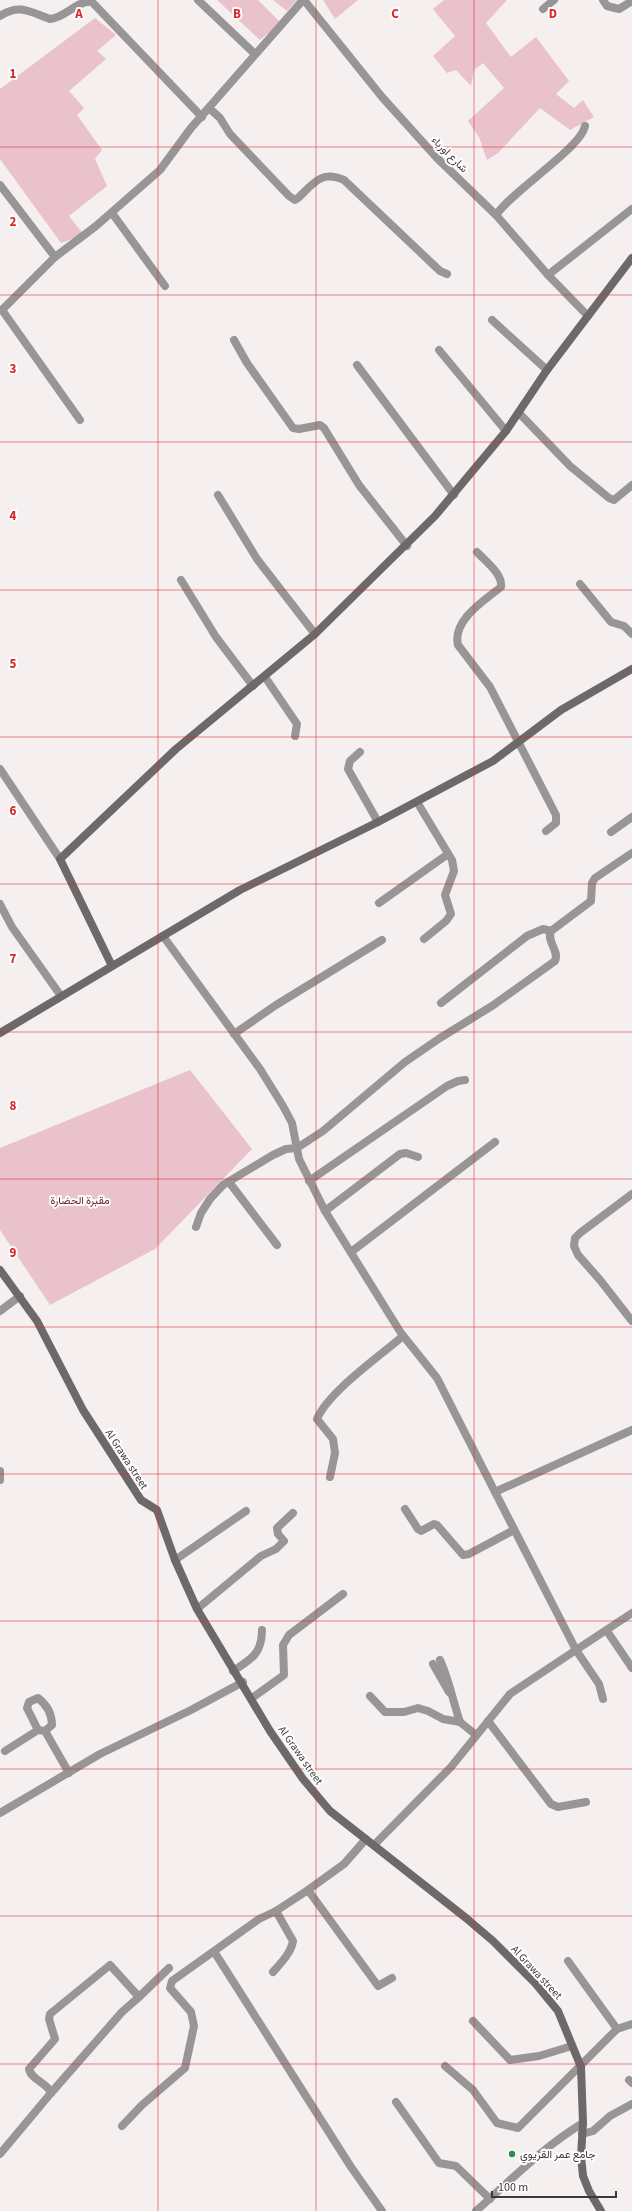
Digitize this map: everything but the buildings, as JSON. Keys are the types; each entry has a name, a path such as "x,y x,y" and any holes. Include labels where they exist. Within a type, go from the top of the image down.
{"street":[{"path":"198,0 255,54"},
{"path":"80,420 2,310 55,257 112,213 160,170 209,108 303,0"},
{"name":"شارع اورباء","path":"303,0 392,108 437,158 496,215 548,275 588,316"},
{"path":"543,9 554,0"},
{"path":"603,0 607,6 619,9 632,1"},
{"path":"0,16 13,9 20,8 50,19 54,19 60,17 80,2 92,2 202,117"},
{"path":"209,108 219,117 230,134 288,196 295,200 319,178 324,176 344,180 440,271 447,274"},
{"path":"496,215 510,198 556,160 581,134 585,126"},
{"path":"0,185 55,257"},
{"path":"548,275 632,209"},
{"path":"112,213 165,286"},
{"path":"60,859 176,749 315,634 407,546 454,494 506,431 547,370 632,258"},
{"path":"492,320 547,370"},
{"path":"234,340 247,363 293,428 299,430 320,425 324,428 359,485 407,546"},
{"path":"439,350 506,431"},
{"path":"357,365 454,494"},
{"path":"519,413 570,466 609,498 614,500 632,485"},
{"path":"218,495 263,568 315,634"},
{"path":"477,552 498,575 502,582 501,587 466,618 460,629 457,643 490,688 557,818 554,826 546,831"},
{"path":"181,580 216,637 253,686"},
{"path":"580,584 611,622 624,626 632,634"},
{"path":"0,1033 240,890 378,822 493,761 561,710 632,669"},
{"path":"264,677 297,724 295,736"},
{"path":"360,752 350,761 348,769 378,822"},
{"path":"0,768 60,859 112,966"},
{"path":"416,802 448,854 454,871 446,892 451,914 446,921 424,939"},
{"path":"612,832 632,817"},
{"path":"196,1227 201,1213 218,1189 280,1151 297,1148 338,1120 405,1062 498,1002 555,961 557,956 550,938 551,931 591,901 592,883 595,878 632,853"},
{"path":"379,903 448,854"},
{"path":"0,904 12,927 61,996"},
{"path":"441,1003 528,936 543,929 551,931"},
{"path":"163,936 260,1069 288,1116 299,1159 325,1211 403,1336 437,1378 576,1650 599,1684 603,1699"},
{"path":"234,1034 276,1005 382,940"},
{"path":"309,1181 447,1086 458,1080 465,1080"},
{"path":"351,1252 494,1142"},
{"path":"325,1211 400,1154 406,1153 418,1157"},
{"path":"229,1182 277,1245"},
{"path":"632,1194 574,1238 574,1246 578,1255 632,1321"},
{"name":"Al Grawa street","path":"0,1270 20,1296 43,1332 89,1421 140,1500 157,1510 175,1560 197,1609 233,1671 243,1682 270,1731 303,1779 330,1811 466,1918 536,1983 558,2011 581,2067 583,2176 600,2211"},
{"path":"0,1311 20,1296"},
{"path":"330,1477 334,1453 333,1439 317,1419 320,1413 347,1383 403,1336"},
{"path":"495,1492 632,1430"},
{"path":"0,1471 0,1480"},
{"path":"405,1509 418,1529 421,1531 434,1524 437,1525 463,1555 469,1554 514,1530"},
{"path":"175,1560 246,1511"},
{"path":"197,1609 261,1556 280,1545 284,1541 278,1534 277,1528 293,1513"},
{"path":"252,1698 284,1676 283,1645 289,1635 343,1594"},
{"path":"374,1845 451,1767 510,1694 632,1613"},
{"path":"233,1671 249,1661 262,1644 262,1630"},
{"path":"607,1631 632,1668"},
{"path":"436,1662 449,1681 451,1696 460,1722"},
{"path":"0,1813 100,1754 184,1714 243,1682"},
{"path":"370,1696 385,1712 404,1712 418,1708 443,1719 460,1722 476,1735"},
{"path":"488,1721 551,1804 558,1807 586,1802"},
{"path":"5,1751 41,1730 69,1773"},
{"path":"122,2126 142,2105 185,2068 194,2026 191,2012 170,1988 172,1981 215,1953 259,1919 276,1911 344,1864 366,1838"},
{"path":"308,1890 378,1986 392,1978"},
{"path":"273,1972 286,1957 293,1941 276,1911"},
{"path":"215,1953 351,2167 382,2211"},
{"path":"568,1961 617,2029"},
{"path":"51,2093 48,2088 30,2071 31,2067 55,2039 49,2019 50,2014 110,1965 139,1997"},
{"path":"0,2154 122,2012 169,1968"},
{"path":"473,2021 510,2060 539,2056 572,2046"},
{"path":"445,2066 472,2090 497,2123 518,2128 581,2067 617,2029 632,2024"},
{"path":"396,2102 439,2163 456,2166 490,2199"},
{"path":"582,2134 593,2131 601,2126 610,2116 632,2104"},
{"path":"476,2211 539,2154 560,2137 583,2122"}],"green space":[{"path":"217,0 258,0 281,23 260,40"},
{"path":"273,0 297,0 287,11"},
{"path":"323,0 358,0 335,19"},
{"path":"444,0 507,0 486,23 511,57 536,37 569,81 556,94 574,108 583,100 594,117 570,130 540,108 498,153 487,160 479,137 468,121 504,88 483,63 474,70 471,86 456,70 447,73 433,56 455,36 433,9"},
{"path":"95,18 116,35 97,51 106,59 69,91 84,108 77,115 102,150 95,159 107,186 69,216 84,235 61,243 0,159 0,89"},
{"name":"مقبرة الحضارة","path":"190,1070 252,1149 155,1249 50,1305 0,1230 0,1148"}],"place":[{"name":"جامع عمر القريوي","path":"512,2154"}]}
